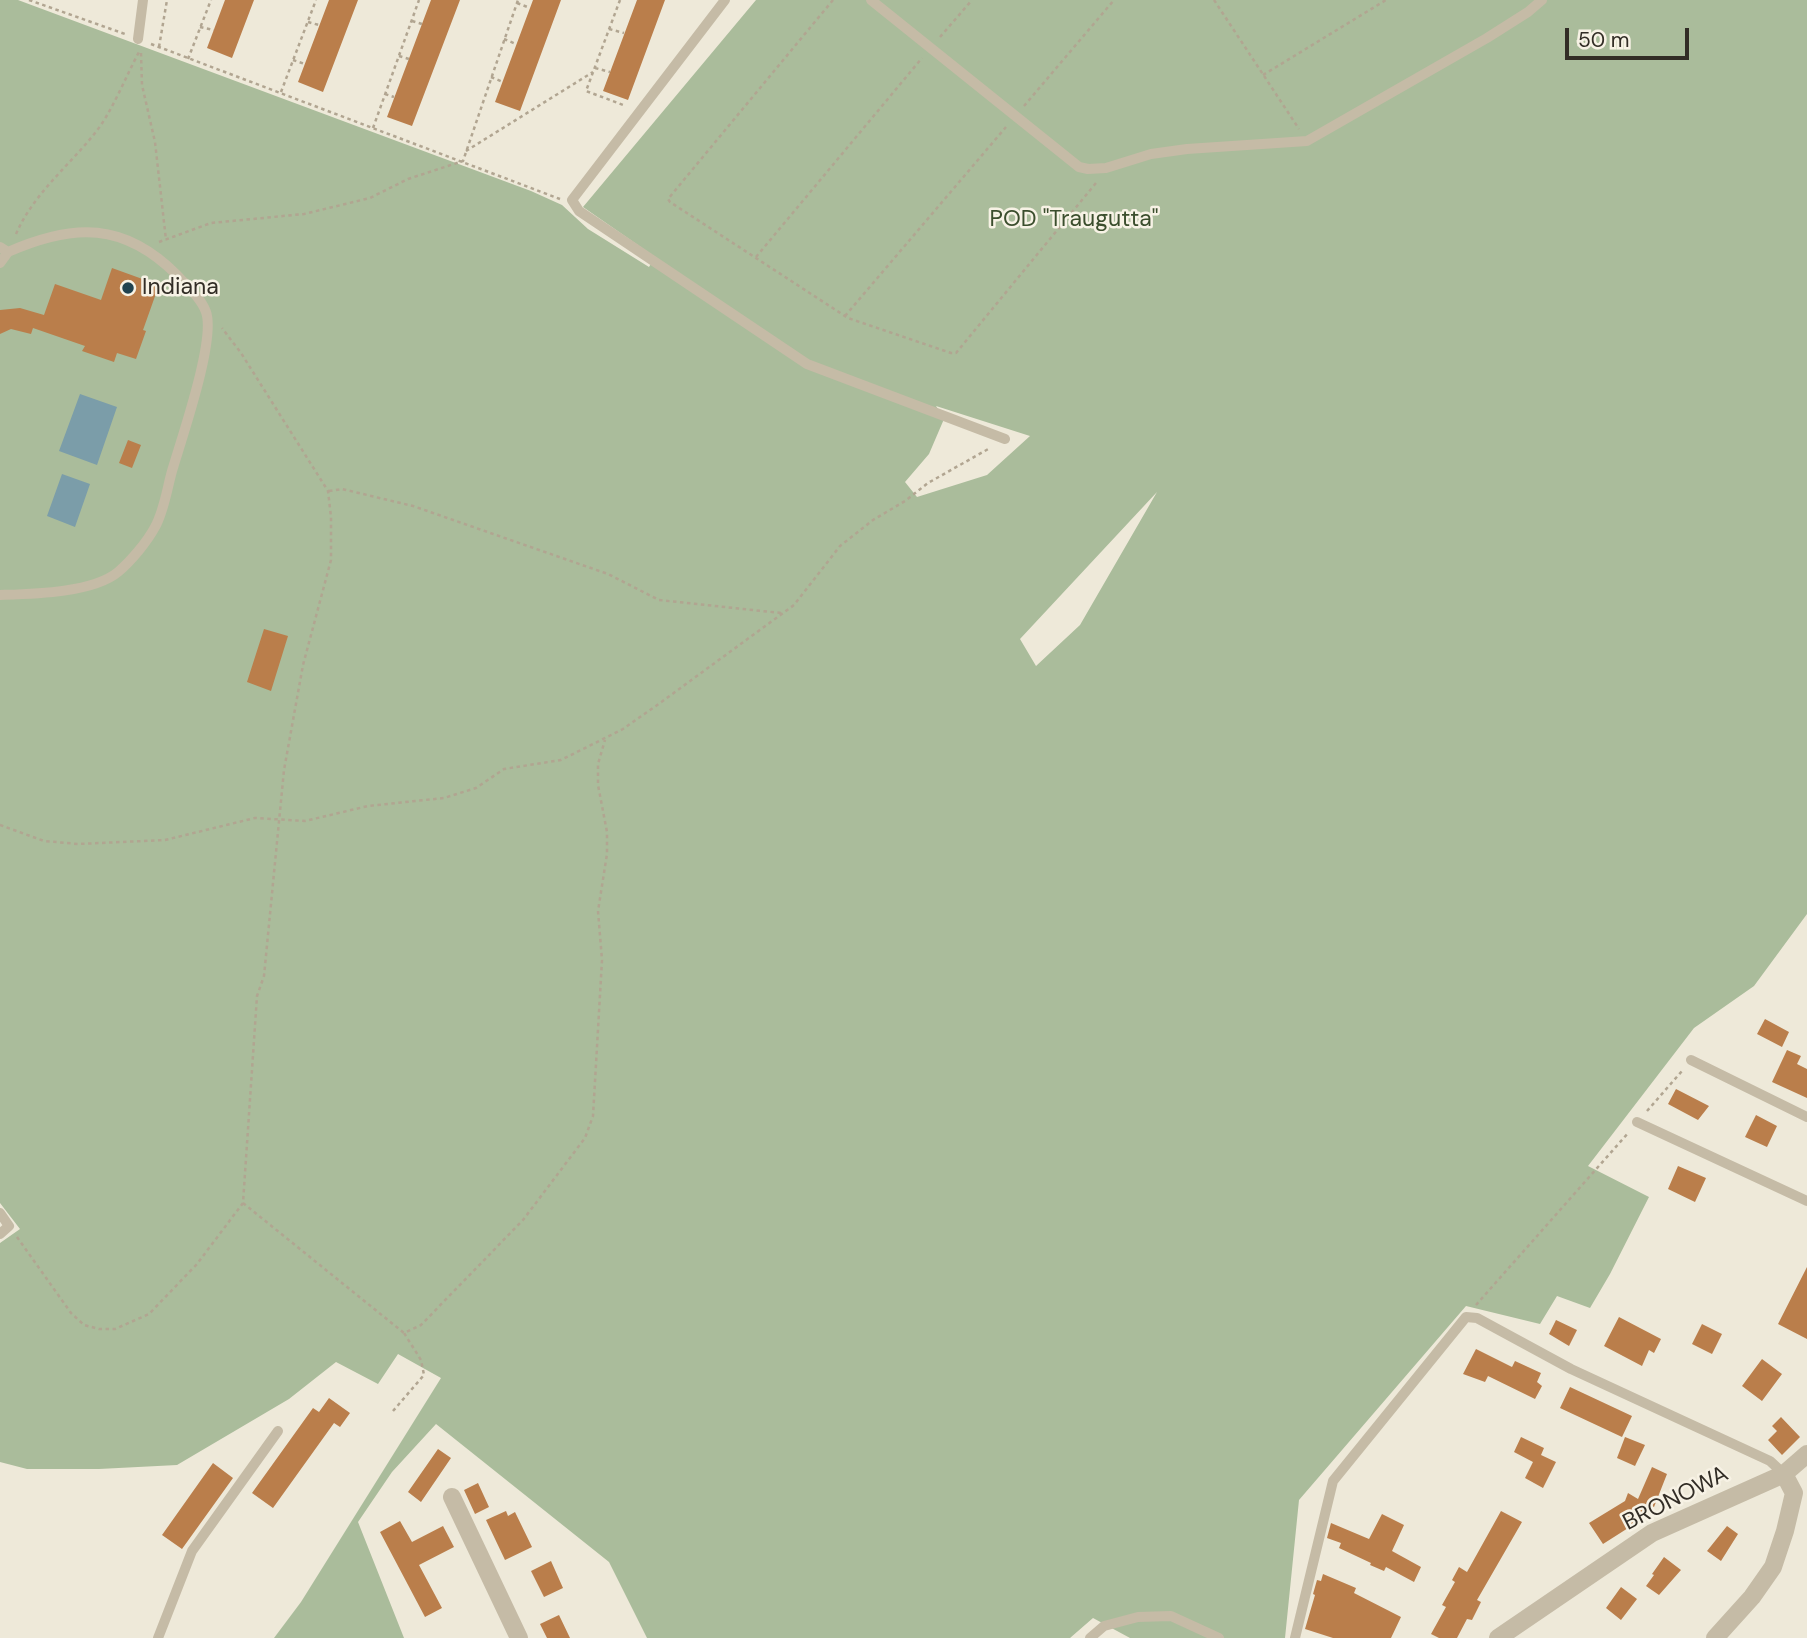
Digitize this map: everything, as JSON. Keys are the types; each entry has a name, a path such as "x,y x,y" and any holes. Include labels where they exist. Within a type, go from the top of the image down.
{"street":[{"name":"BRONOWA","path":"1498,1638 1652,1533 1784,1474 1807,1454"},
{"path":"1715,1638 1752,1597 1773,1566 1794,1493 1784,1474"},
{"path":"453,1497 519,1638"}],"lane":[{"path":"138,39 143,0"},
{"path":"724,0 572,200 579,211 807,364 1005,439"},
{"path":"871,0 1079,167 1088,169 1110,167 1151,154 1187,149 1307,141 1487,38 1542,0"},
{"path":"0,262 4,249 36,240 89,233 124,237 145,248 186,284 201,301 207,315 205,353 155,528 116,574 86,586 44,593 0,594"},
{"path":"1691,1060 1807,1117"},
{"path":"1637,1122 1807,1201"},
{"path":"0,1213 9,1226 0,1234"},
{"path":"1295,1638 1333,1480 1466,1317 1477,1318 1572,1369 1770,1461 1784,1474"},
{"path":"158,1638 192,1551 278,1431"},
{"path":"1090,1638 1104,1626 1138,1617 1171,1616 1219,1638"}],"path":[{"path":"29,0 560,199 572,200"},
{"path":"159,47 167,0"},
{"path":"188,59 211,0"},
{"path":"280,93 316,0"},
{"path":"373,128 419,0"},
{"path":"620,0 586,91 640,112"},
{"path":"833,0 668,199 845,316 951,354 956,353 1110,167"},
{"path":"756,257 972,0"},
{"path":"845,316 1114,0"},
{"path":"1214,0 1307,141"},
{"path":"1263,75 1386,0"},
{"path":"463,161 517,2 530,8"},
{"path":"412,21 422,24"},
{"path":"307,22 319,25"},
{"path":"200,27 214,30"},
{"path":"609,29 624,33"},
{"path":"505,39 516,44"},
{"path":"4,249 24,215 50,182 97,131 141,50 142,85 155,142 166,240"},
{"path":"399,56 409,59"},
{"path":"293,60 305,64"},
{"path":"466,151 594,70 610,72"},
{"path":"491,77 503,82"},
{"path":"385,94 394,97"},
{"path":"145,248 211,223 304,214 370,198 408,179 463,161"},
{"path":"9,1226 71,1313 84,1325 115,1329 149,1314 197,1264 243,1203 257,996 264,976 284,770 303,665 331,560 331,517 328,491 241,353 207,315"},
{"path":"0,825 44,841 78,844 165,840 255,818 305,821 368,806 444,798 476,788 504,769 561,760 605,740 660,704 794,605 840,546 873,520 928,483 1005,439"},
{"path":"328,491 342,489 414,506 608,574 659,600 781,613"},
{"path":"404,1333 421,1325 523,1220 585,1138 593,1116 602,960 598,911 607,854 607,831 598,785 598,764 605,740"},
{"path":"1466,1317 1691,1060"},
{"path":"243,1203 404,1333 421,1360 424,1376 393,1411"}],"green space":[{"name":"POD \"Traugutta\"","path":"0,0 18,0 531,191 562,205 588,229 649,267 655,257 583,207 756,0 1807,0 1807,914 1754,986 1694,1028 1588,1166 1649,1197 1590,1308 1557,1296 1540,1324 1466,1306 1299,1500 1285,1638 1130,1638 1093,1618 1070,1638 647,1638 609,1562 436,1424 392,1472 358,1522 404,1638 274,1638 301,1602 441,1378 398,1354 378,1384 336,1362 289,1399 177,1465 27,1469 0,1462 0,1243 20,1229 0,1203","holes":["936,406 1030,436 987,475 917,497 905,482 929,454 944,419","1157,492 1080,625 1036,666 1020,639"]}],"water":[{"path":"80,394 117,407 97,465 59,451"},
{"path":"62,474 90,484 75,527 47,516"}],"building":[{"path":"225,0 254,0 232,58 207,48"},
{"path":"329,0 358,0 323,92 298,82"},
{"path":"431,0 460,0 412,126 387,117"},
{"path":"533,0 561,0 520,111 495,102"},
{"path":"637,0 665,0 628,100 603,91"},
{"path":"112,268 159,285 136,359 117,353 114,362 82,351 85,346 33,328 31,334 11,329 0,334 0,310 20,308 44,315 55,284 101,300"},
{"path":"128,440 141,445 132,468 119,463"},
{"path":"264,629 288,636 271,691 247,682"},
{"path":"1765,1019 1789,1032 1782,1047 1757,1034"},
{"path":"1787,1050 1801,1056 1797,1064 1807,1069 1807,1098 1772,1082"},
{"path":"1676,1089 1709,1106 1698,1120 1668,1104"},
{"path":"1756,1115 1777,1126 1767,1147 1745,1137"},
{"path":"1678,1166 1706,1178 1695,1202 1668,1189"},
{"path":"1807,1267 1807,1339 1778,1324"},
{"path":"1619,1317 1661,1339 1654,1353 1649,1350 1642,1366 1604,1346"},
{"path":"1556,1320 1577,1330 1569,1346 1549,1334"},
{"path":"1702,1324 1722,1334 1712,1354 1692,1344"},
{"path":"1476,1349 1512,1367 1515,1361 1541,1373 1537,1382 1542,1386 1535,1399 1488,1376 1485,1382 1463,1374"},
{"path":"1762,1359 1782,1374 1762,1401 1742,1386"},
{"path":"1570,1387 1632,1416 1622,1437 1560,1408"},
{"path":"329,1398 350,1413 340,1427 334,1423 273,1508 252,1493 313,1408 319,1412"},
{"path":"1781,1417 1800,1437 1782,1455 1768,1440 1777,1431 1772,1426"},
{"path":"1521,1437 1544,1448 1541,1455 1556,1462 1543,1488 1525,1478 1533,1462 1514,1452"},
{"path":"1625,1437 1645,1445 1635,1466 1617,1458"},
{"path":"438,1449 451,1458 421,1502 408,1492"},
{"path":"213,1463 233,1478 182,1549 162,1535"},
{"path":"1652,1467 1667,1474 1654,1507 1652,1506 1647,1516 1603,1544 1589,1523 1625,1501 1628,1493 1638,1499"},
{"path":"478,1483 489,1507 475,1514 464,1490"},
{"path":"506,1511 508,1516 515,1512 532,1547 505,1560 486,1520"},
{"path":"1501,1511 1522,1522 1477,1600 1481,1602 1472,1620 1467,1619 1457,1638 1439,1638 1431,1634 1446,1607 1442,1605 1455,1582 1452,1580 1459,1567 1467,1572"},
{"path":"1382,1514 1404,1525 1392,1551 1421,1567 1414,1582 1386,1567 1384,1571 1370,1565 1371,1563 1339,1548 1341,1543 1327,1538 1331,1523 1369,1539"},
{"path":"400,1521 412,1542 443,1526 454,1547 419,1565 442,1608 425,1617 380,1532"},
{"path":"1727,1526 1738,1534 1721,1561 1707,1551"},
{"path":"1664,1557 1681,1570 1659,1595 1646,1586"},
{"path":"551,1561 563,1588 544,1597 531,1571"},
{"path":"1323,1574 1356,1588 1354,1593 1401,1617 1391,1638 1333,1638 1305,1629 1317,1580 1321,1581"},
{"path":"1621,1587 1637,1599 1621,1620 1606,1608"},
{"path":"559,1615 570,1638 547,1638 540,1624"}],"place":[{"name":"Indiana","path":"128,288"}]}
